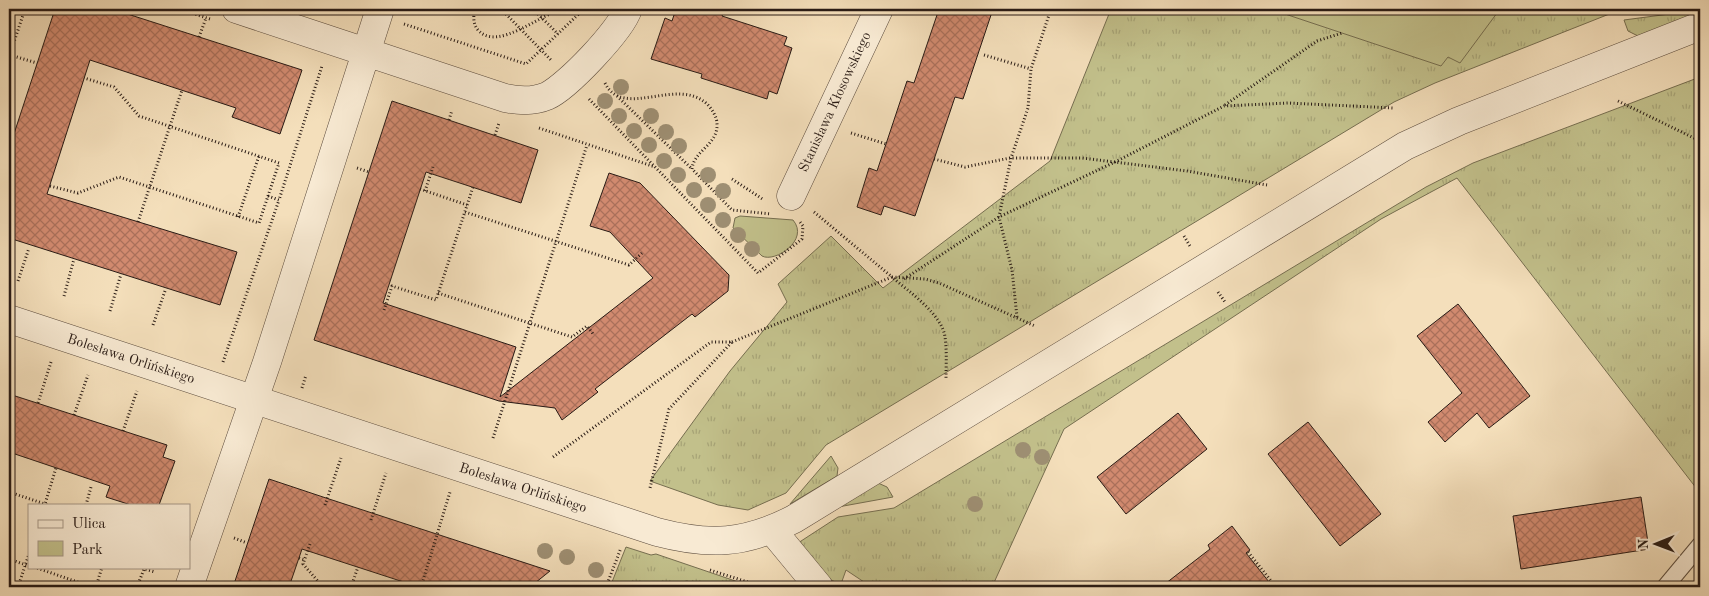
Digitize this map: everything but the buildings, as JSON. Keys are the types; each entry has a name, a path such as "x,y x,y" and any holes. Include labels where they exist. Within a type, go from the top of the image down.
{"street":[{"path":"236,9 513,100 531,100 547,96 616,32 628,9"},
{"name":"Stanisława Kłosowskiego","path":"789,208 879,9"},
{"path":"189,587 254,399 379,12"},
{"name":"Bolesława Orlińskiego","path":"9,318 678,538 698,541 727,541 754,536 783,524 1405,146 1469,117 1700,26"},
{"path":"783,524 819,587"}],"lane":[{"path":"1665,587 1700,544"}],"path":[{"path":"25,9 9,56 37,63"},
{"path":"475,9 473,18 475,27 483,35 503,37 541,17 563,9"},
{"path":"501,9 758,273 802,240 803,226 789,208"},
{"path":"533,9 558,34"},
{"path":"379,12 526,64 584,9"},
{"path":"1017,318 1012,270 998,218 1010,158 1028,108 1031,69 1052,9"},
{"path":"199,37 206,18"},
{"path":"904,279 998,218 1115,162 1224,106 1317,41 1342,33"},
{"path":"221,366 279,200 330,40"},
{"path":"984,55 1031,69"},
{"path":"50,186 78,193 119,177 259,223 279,163 138,116 114,87 84,78"},
{"path":"603,78 606,86 732,210 789,208"},
{"path":"138,222 182,90"},
{"path":"615,95 634,99 683,93 700,97 711,108 718,122 714,139 692,161 692,169"},
{"path":"1618,101 1700,142"},
{"path":"1224,106 1288,103 1394,108"},
{"path":"532,126 655,167"},
{"path":"850,132 886,144"},
{"path":"493,438 587,145"},
{"path":"238,217 259,156"},
{"path":"934,159 965,167 1010,158 1082,158 1187,171 1267,185"},
{"path":"425,191 433,167"},
{"path":"732,179 789,208 892,277 941,324 945,336 946,379"},
{"path":"384,310 392,286 436,300 473,187"},
{"path":"420,189 467,205"},
{"path":"268,196 279,200"},
{"path":"465,212 629,265 642,253"},
{"path":"18,281 29,248"},
{"path":"64,296 74,259"},
{"path":"110,311 121,274"},
{"path":"553,457 711,342 732,342 892,277 931,280 1035,326"},
{"path":"153,325 165,291"},
{"path":"438,293 572,337 587,326 594,335"},
{"path":"650,488 668,409 732,342"},
{"path":"38,403 51,362"},
{"path":"74,415 88,375"},
{"path":"123,431 137,390"},
{"path":"9,475 13,457"},
{"path":"325,505 341,457"},
{"path":"9,492 46,504 56,468"},
{"path":"371,520 386,471"},
{"path":"86,504 91,487"},
{"path":"421,587 450,492"},
{"path":"230,537 247,543"},
{"path":"310,544 304,564 323,587"},
{"path":"606,587 622,547"},
{"path":"1248,552 1276,587"},
{"path":"299,558 305,560"},
{"path":"9,559 27,565 18,587"},
{"path":"351,587 358,567"},
{"path":"37,568 94,587 102,568"},
{"path":"138,587 144,568 155,572"},
{"path":"708,569 763,587"}],"green space":[{"path":"1111,9 1622,9 1435,83 1394,102 826,445 786,493 748,510 718,505 650,481 730,371 787,302 778,284 831,236 883,288 1050,161"},
{"path":"1270,9 1500,9 1460,63 1448,57 1441,66"},
{"path":"1700,10 1700,12 1638,36 1628,31 1624,20"},
{"path":"1700,77 1700,493 1457,178 1381,219 1064,429 992,587 877,587 867,584 846,570 841,584 828,579 798,543 838,517 894,508 1426,187 1473,163"},
{"path":"740,216 793,220 797,228 797,235 789,248 782,253 775,256 762,256 733,228 735,218"},
{"path":"831,456 838,468 837,476 790,504"},
{"path":"878,483 887,487 893,497 838,507"},
{"path":"626,547 651,555 656,554 753,587 695,587 696,584 687,581 659,587 610,587"}]}
